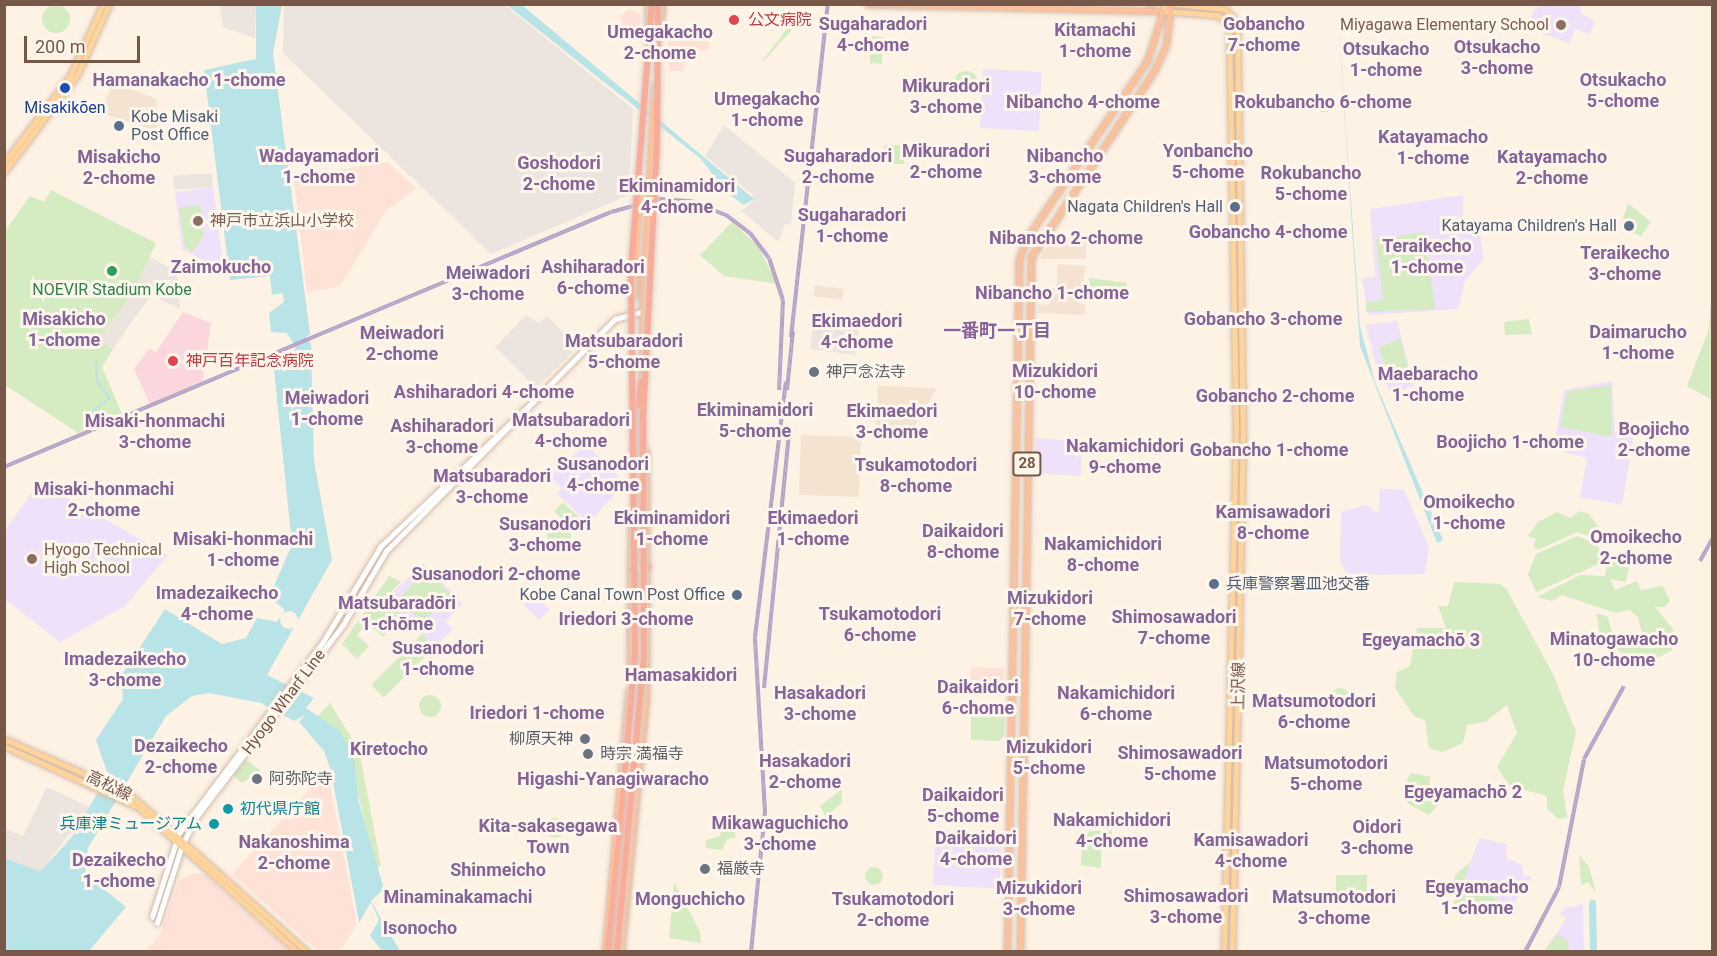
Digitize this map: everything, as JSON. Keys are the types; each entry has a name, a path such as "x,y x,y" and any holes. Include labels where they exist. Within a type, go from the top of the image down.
{"highway":[{"path":"606,951 630,673 633,313 650,4"},
{"path":"624,782 635,654 631,269 650,4"},
{"path":"618,951 646,695 648,567 642,312 660,4"},
{"path":"618,951 645,655 646,355 660,4"},
{"path":"867,4 1164,8"},
{"name":"28","path":"1020,951 1031,256 1154,71 1174,13 1174,5"},
{"name":"28","path":"1007,951 1020,253 1147,61 1164,8"},
{"path":"646,355 639,395 639,558 648,567"},
{"path":"606,951 640,638 640,577 631,570"},
{"path":"618,951 627,796 636,728"}],"main road":[{"path":"4,163 69,76 103,4"},
{"path":"4,172 77,75 109,4"},
{"name":"上沢線","path":"1174,5 1225,9 1237,23 1243,431 1232,951"},
{"name":"上沢線","path":"1164,8 1174,13 1221,16 1229,30 1236,430 1224,951"},
{"name":"Hyogo Wharf Line","path":"352,604 363,575 381,546 540,395 615,319 642,312"},
{"name":"Hyogo Wharf Line","path":"152,917 177,836 295,682 402,534 514,419"},
{"path":"363,575 369,579"},
{"name":"Hyogo Wharf Line","path":"157,923 183,841 272,712"},
{"name":"高松線","path":"4,739 102,785 177,836"},
{"name":"高松線","path":"4,746 102,785 126,792 307,951"},
{"name":"高松線","path":"183,841 298,951"}],"shaded area":[{"path":"220,5 256,5 255,38 223,27"},
{"path":"284,5 505,5 633,109 629,195 491,254 283,53"},
{"name":"Miyagawa Elementary School","path":"1580,5 1581,14 1595,21 1590,34 1576,29 1569,43 1527,28 1535,7"},
{"path":"631,10 638,13 641,20 638,27 631,30 624,27 621,20 624,13"},
{"path":"668,39 709,39 709,50 687,50 683,71 669,71"},
{"path":"983,69 1042,72 1039,131 980,128"},
{"path":"113,82 156,99 160,132 101,113"},
{"path":"724,125 795,183 791,224 785,224 779,242 741,211 754,200 752,194 705,156"},
{"path":"388,162 416,188 386,211 340,286 307,292 294,177"},
{"path":"212,173 213,187 174,190 173,176"},
{"name":"神戸市立浜山小学校","path":"213,187 224,271 182,249 175,192"},
{"path":"1463,195 1463,229 1481,237 1483,260 1465,281 1458,309 1368,315 1362,278 1375,277 1370,209"},
{"path":"1090,203 1160,204 1160,216 1090,210"},
{"path":"1053,237 1086,237 1086,259 1040,259"},
{"path":"149,257 177,271 180,309 151,295 113,349 98,339 132,293"},
{"path":"1057,264 1086,266 1078,303 1085,304 1085,315 1038,313 1038,305 1050,304 1050,288 1057,288"},
{"path":"815,285 844,289 842,300 813,296"},
{"name":"神戸百年記念病院","path":"183,312 211,323 203,381 150,404 134,369 149,349 156,352"},
{"path":"526,315 539,323 547,316 578,347 536,388 495,347"},
{"path":"847,318 869,321 868,328 859,327 855,355 810,349 813,322 846,326"},
{"path":"1397,321 1414,386 1391,394 1375,362 1366,325"},
{"path":"1612,381 1615,432 1634,435 1622,505 1580,497 1587,458 1553,449 1564,390"},
{"path":"878,386 935,388 936,390 909,435 876,433"},
{"path":"801,435 861,437 859,497 799,495"},
{"path":"1036,438 1083,441 1080,476 1034,473"},
{"path":"586,444 625,483 588,524 557,493 562,488 550,477"},
{"path":"39,482 168,555 125,606 60,642 5,599 5,531"},
{"path":"1380,489 1404,490 1429,547 1425,574 1346,575 1340,558 1341,512 1366,505 1379,514"},
{"path":"423,563 463,604 446,621 453,629 435,647 386,599"},
{"path":"526,590 550,609 539,620 517,598"},
{"path":"971,667 1004,668 1004,681 971,680"},
{"path":"327,770 357,924 340,951 318,951 232,874"},
{"path":"47,787 90,807 40,873 5,858 4,828 23,836"},
{"path":"936,830 1002,833 999,888 933,885"},
{"path":"1480,838 1507,844 1506,858 1522,865 1524,876 1532,876 1510,909 1487,891 1460,888"},
{"path":"193,873 205,875 290,951 146,951 160,934 179,881"},
{"path":"1583,904 1584,951 1543,952 1567,918 1560,915 1564,909"}],"green space":[{"path":"56,5 66,9 70,19 66,29 56,33 46,29 42,19 46,9"},
{"path":"792,22 798,23 763,62 763,60"},
{"path":"872,36 884,37 882,64 870,63"},
{"path":"961,71 971,71 978,78 978,88 971,95 961,95 954,88 954,78"},
{"path":"1303,96 1328,96 1328,112 1320,112 1320,102 1303,102"},
{"path":"884,145 913,145 913,156 904,156 904,164 884,164"},
{"path":"51,190 156,243 132,294 98,339 113,349 102,367 122,414 78,433 5,385 5,231 30,196 44,202"},
{"path":"1628,203 1651,222 1641,236 1620,229"},
{"path":"200,205 204,235 192,253 185,247 179,208"},
{"path":"732,222 758,246 777,284 724,276 700,255"},
{"path":"1425,232 1435,309 1366,312 1366,302 1383,300 1376,239"},
{"path":"1089,278 1127,283 1127,295 1089,295"},
{"path":"1710,306 1712,307 1712,400 1687,386 1709,329"},
{"path":"1529,319 1532,334 1505,335 1504,322"},
{"path":"1400,338 1410,373 1385,385 1383,379 1388,377 1379,348"},
{"path":"1611,385 1612,437 1560,427 1567,391"},
{"path":"563,502 586,524 577,534 554,511"},
{"path":"1580,511 1589,514 1611,543 1577,532 1538,550 1533,546 1536,539 1528,536 1538,522 1557,512 1570,518"},
{"path":"559,525 568,528 571,537 568,546 559,549 550,546 547,537 550,528"},
{"path":"1577,536 1597,544 1603,562 1536,592 1528,574 1536,554"},
{"path":"1608,557 1630,560 1626,582 1610,579 1615,590 1637,581 1641,590 1663,586 1670,601 1665,607 1655,607 1673,629 1672,650 1652,661 1626,657 1600,635 1596,613 1608,617 1613,636 1625,645 1635,641 1642,634 1638,617 1630,610 1616,613 1562,595 1552,601 1537,597 1580,575 1605,576"},
{"path":"426,568 451,595 422,622 398,600"},
{"path":"389,576 401,582 384,599 408,621 396,623 383,637 376,630 385,621 374,630 366,624 357,635 369,646 357,659 342,644"},
{"path":"1454,582 1501,584 1507,590 1553,674 1576,732 1563,790 1567,818 1558,819 1547,809 1547,796 1521,789 1515,794 1497,767 1517,733 1507,705 1485,722 1467,725 1463,743 1442,752 1429,748 1425,720 1414,716 1395,688 1397,672 1410,666 1417,628 1446,628 1438,606 1448,606"},
{"path":"422,634 435,647 384,698 371,685"},
{"path":"1340,688 1347,691 1350,698 1347,705 1340,708 1333,705 1330,698 1333,691"},
{"path":"430,695 438,698 441,706 438,714 430,717 422,714 419,706 422,698"},
{"path":"330,703 359,750 381,866 376,867 348,753 318,716"},
{"path":"1005,710 1004,736 999,741 971,740 971,714"},
{"path":"246,760 261,771 242,783 233,775"},
{"path":"1411,773 1431,777 1429,784 1446,796 1429,815 1408,804 1403,788"},
{"path":"842,789 842,802 826,817 820,806"},
{"path":"555,818 562,821 565,828 562,835 555,838 548,835 545,828 548,821"},
{"path":"720,829 734,830 736,837 726,840 723,850 705,848 706,840 720,836"},
{"path":"1082,831 1112,831 1111,842 1101,843 1101,868 1081,865"},
{"path":"1579,855 1589,867 1596,892 1588,882 1581,885"},
{"path":"1470,862 1462,887 1484,890 1500,902 1486,913 1462,901 1454,904 1455,875"},
{"path":"874,867 880,870 883,876 880,882 874,885 868,882 865,876 868,870"},
{"path":"1336,875 1367,875 1367,900 1336,900"},
{"path":"674,882 700,932 701,943 669,938"},
{"path":"1557,934 1569,943 1568,951 1544,951"}],"water":[{"path":"256,5 282,5 273,53 310,334 306,337 311,344 314,461 332,560 267,675 314,698 306,708 340,731 354,758 359,803 384,889 371,901 400,951 382,951 359,922 331,771 324,751 299,722 305,715 294,721 261,703 209,693 192,696 166,716 88,848 85,874 126,907 89,951 5,950 5,858 40,872 71,838 108,775 96,740 123,699 121,676 165,609 222,644 246,638 257,618 277,622 285,610 269,597 292,545 274,370 276,360 296,348 287,333 271,332 269,313 284,302 283,293 272,295 270,276 230,280 204,70 256,59"},
{"path":"507,5 522,5 754,199 744,205 727,193 701,159"},
{"path":"1337,5 1360,327 1375,382 1443,540 1437,543 1360,346"}],"pier":[{"path":"289,611 297,616 298,620 293,628 289,629 281,624 280,620 285,612"},
{"path":"371,902 379,920 369,937 359,923"}],"waterway":[{"path":"92,412 109,398 97,381 96,363"},
{"path":"1592,903 1593,952"}],"railway":[{"path":"791,337 828,4"},
{"path":"4,467 611,212 659,199 691,201 726,215 750,233 769,258 783,300 779,390"},
{"path":"787,390 793,331"},
{"path":"751,952 765,812 755,637 786,382"},
{"path":"764,688 789,431"},
{"path":"1700,561 1712,539"},
{"path":"1525,952 1559,887 1584,759 1624,686"}],"place":[{"name":"公文病院","path":"734,20"},
{"name":"Miyagawa Elementary School","path":"1561,25"},
{"name":"Misakikōen","path":"65,88"},
{"name":"Kobe Misaki Post Office","path":"119,126"},
{"name":"Nagata Children's Hall","path":"1235,207"},
{"name":"神戸市立浜山小学校","path":"198,221"},
{"name":"Katayama Children's Hall","path":"1629,226"},
{"name":"NOEVIR Stadium Kobe","path":"112,271"},
{"name":"神戸百年記念病院","path":"173,361"},
{"name":"神戸念法寺","path":"814,372"},
{"name":"Hyogo Technical High School","path":"32,559"},
{"name":"兵庫警察署皿池交番","path":"1214,584"},
{"name":"Kobe Canal Town Post Office","path":"737,595"},
{"name":"柳原天神","path":"585,739"},
{"name":"時宗 満福寺","path":"588,754"},
{"name":"阿弥陀寺","path":"257,779"},
{"name":"初代県庁館","path":"228,809"},
{"name":"兵庫津ミュージアム","path":"214,824"},
{"name":"福厳寺","path":"705,869"}],"district":[{"name":"Sugaharadori 4-chome","path":"873,36"},
{"name":"Gobancho 7-chome","path":"1264,36"},
{"name":"Kitamachi 1-chome","path":"1095,42"},
{"name":"Umegakacho 2-chome","path":"660,43"},
{"name":"Otsukacho 3-chome","path":"1497,58"},
{"name":"Otsukacho 1-chome","path":"1386,60"},
{"name":"Hamanakacho 1-chome","path":"189,80"},
{"name":"Otsukacho 5-chome","path":"1623,91"},
{"name":"Mikuradori 3-chome","path":"946,97"},
{"name":"Nibancho 4-chome","path":"1083,102"},
{"name":"Rokubancho 6-chome","path":"1323,102"},
{"name":"Umegakacho 1-chome","path":"767,110"},
{"name":"Katayamacho 1-chome","path":"1433,148"},
{"name":"Mikuradori 2-chome","path":"946,162"},
{"name":"Yonbancho 5-chome","path":"1208,162"},
{"name":"Wadayamadori 1-chome","path":"319,167"},
{"name":"Sugaharadori 2-chome","path":"838,167"},
{"name":"Nibancho 3-chome","path":"1065,167"},
{"name":"Misakicho 2-chome","path":"119,168"},
{"name":"Katayamacho 2-chome","path":"1552,168"},
{"name":"Goshodori 2-chome","path":"559,174"},
{"name":"Rokubancho 5-chome","path":"1311,184"},
{"name":"Ekiminamidori 4-chome","path":"677,198"},
{"name":"Sugaharadori 1-chome","path":"852,226"},
{"name":"Gobancho 4-chome","path":"1268,232"},
{"name":"Nibancho 2-chome","path":"1066,238"},
{"name":"Teraikecho 1-chome","path":"1427,257"},
{"name":"Teraikecho 3-chome","path":"1625,264"},
{"name":"Zaimokucho","path":"221,267"},
{"name":"Ashiharadori 6-chome","path":"593,278"},
{"name":"Meiwadori 3-chome","path":"488,284"},
{"name":"Nibancho 1-chome","path":"1052,293"},
{"name":"Gobancho 3-chome","path":"1263,319"},
{"name":"Misakicho 1-chome","path":"64,330"},
{"name":"一番町一丁目","path":"997,331"},
{"name":"Ekimaedori 4-chome","path":"857,332"},
{"name":"Daimarucho 1-chome","path":"1638,343"},
{"name":"Meiwadori 2-chome","path":"402,344"},
{"name":"Matsubaradori 5-chome","path":"624,352"},
{"name":"Mizukidori 10-chome","path":"1055,382"},
{"name":"Maebaracho 1-chome","path":"1428,385"},
{"name":"Ashiharadori 4-chome","path":"484,392"},
{"name":"Gobancho 2-chome","path":"1275,396"},
{"name":"Meiwadori 1-chome","path":"327,409"},
{"name":"Ekiminamidori 5-chome","path":"755,421"},
{"name":"Ekimaedori 3-chome","path":"892,422"},
{"name":"Matsubaradori 4-chome","path":"571,431"},
{"name":"Misaki-honmachi 3-chome","path":"155,432"},
{"name":"Ashiharadori 3-chome","path":"442,437"},
{"name":"Boojicho 2-chome","path":"1654,440"},
{"name":"Boojicho 1-chome","path":"1510,442"},
{"name":"Gobancho 1-chome","path":"1269,450"},
{"name":"Nakamichidori 9-chome","path":"1125,457"},
{"name":"Susanodori 4-chome","path":"603,475"},
{"name":"Tsukamotodori 8-chome","path":"916,476"},
{"name":"Matsubaradori 3-chome","path":"492,487"},
{"name":"Misaki-honmachi 2-chome","path":"104,500"},
{"name":"Omoikecho 1-chome","path":"1469,513"},
{"name":"Kamisawadori 8-chome","path":"1273,523"},
{"name":"Ekiminamidori 1-chome","path":"672,529"},
{"name":"Ekimaedori 1-chome","path":"813,529"},
{"name":"Susanodori 3-chome","path":"545,535"},
{"name":"Daikaidori 8-chome","path":"963,542"},
{"name":"Omoikecho 2-chome","path":"1636,548"},
{"name":"Misaki-honmachi 1-chome","path":"243,550"},
{"name":"Nakamichidori 8-chome","path":"1103,555"},
{"name":"Susanodori 2-chome","path":"496,574"},
{"name":"Imadezaikecho 4-chome","path":"217,604"},
{"name":"Mizukidori 7-chome","path":"1050,609"},
{"name":"Matsubaradōri 1-chōme","path":"397,614"},
{"name":"Iriedori 3-chome","path":"626,619"},
{"name":"Tsukamotodori 6-chome","path":"880,625"},
{"name":"Shimosawadori 7-chome","path":"1174,628"},
{"name":"Egeyamachō 3","path":"1421,640"},
{"name":"Minatogawacho 10-chome","path":"1614,650"},
{"name":"Susanodori 1-chome","path":"438,659"},
{"name":"Imadezaikecho 3-chome","path":"125,670"},
{"name":"Hamasakidori","path":"681,675"},
{"name":"Daikaidori 6-chome","path":"978,698"},
{"name":"Hasakadori 3-chome","path":"820,704"},
{"name":"Nakamichidori 6-chome","path":"1116,704"},
{"name":"Matsumotodori 6-chome","path":"1314,712"},
{"name":"Iriedori 1-chome","path":"537,713"},
{"name":"Kiretocho","path":"389,749"},
{"name":"Dezaikecho 2-chome","path":"181,757"},
{"name":"Mizukidori 5-chome","path":"1049,758"},
{"name":"Shimosawadori 5-chome","path":"1180,764"},
{"name":"Hasakadori 2-chome","path":"805,772"},
{"name":"Matsumotodori 5-chome","path":"1326,774"},
{"name":"Higashi-Yanagiwaracho","path":"613,779"},
{"name":"Egeyamachō 2","path":"1463,792"},
{"name":"Daikaidori 5-chome","path":"963,806"},
{"name":"Nakamichidori 4-chome","path":"1112,831"},
{"name":"Mikawaguchicho 3-chome","path":"780,834"},
{"name":"Kita-sakasegawa Town","path":"548,837"},
{"name":"Oidori 3-chome","path":"1377,838"},
{"name":"Daikaidori 4-chome","path":"976,849"},
{"name":"Kamisawadori 4-chome","path":"1251,851"},
{"name":"Nakanoshima 2-chome","path":"294,853"},
{"name":"Shinmeicho","path":"498,870"},
{"name":"Dezaikecho 1-chome","path":"119,871"},
{"name":"Minaminakamachi","path":"458,897"},
{"name":"Egeyamacho 1-chome","path":"1477,898"},
{"name":"Monguchicho","path":"690,899"},
{"name":"Mizukidori 3-chome","path":"1039,899"},
{"name":"Shimosawadori 3-chome","path":"1186,907"},
{"name":"Matsumotodori 3-chome","path":"1334,908"},
{"name":"Tsukamotodori 2-chome","path":"893,910"},
{"name":"Isonocho","path":"420,928"}]}
